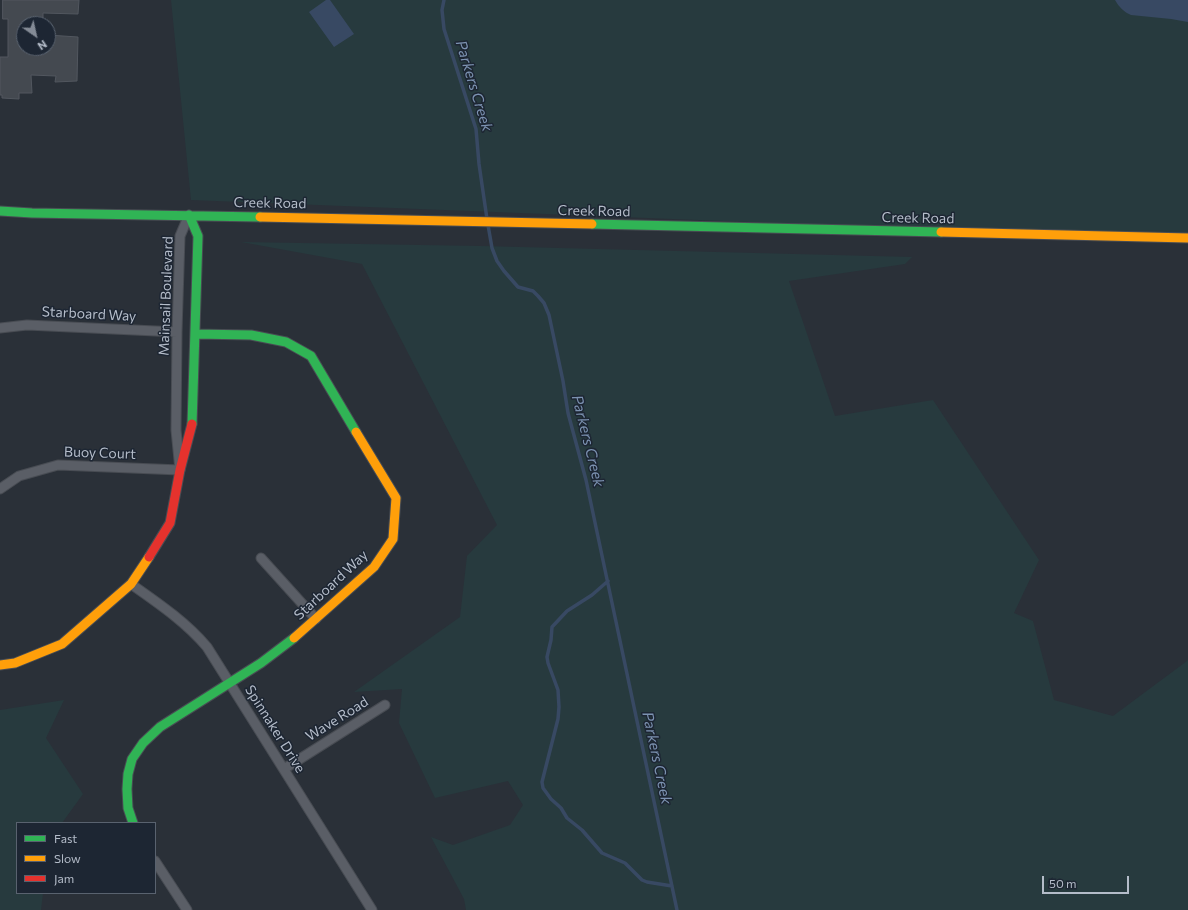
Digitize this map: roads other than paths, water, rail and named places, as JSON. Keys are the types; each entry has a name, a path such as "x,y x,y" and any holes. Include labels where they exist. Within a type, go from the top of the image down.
{"street":[{"name":"Creek Road","path":"0,211 32,213 189,215 1188,238"},
{"name":"Mainsail Boulevard","path":"180,470 176,430 180,236 189,215"},
{"name":"Mainsail Boulevard","path":"0,665 15,662 62,644 131,584 170,523 180,470 192,425 198,236 189,215"},
{"name":"Starboard Way","path":"0,328 27,325 177,332"},
{"name":"Starboard Way","path":"133,822 128,808 128,774 132,758 143,743 160,727 267,658 297,636 374,567 393,539 396,498 311,356 286,342 251,335 195,334"},
{"name":"Buoy Court","path":"0,489 19,476 58,465 180,470"},
{"path":"261,558 316,619"},
{"name":"Spinnaker Drive","path":"131,584 197,635 207,647 372,910"},
{"name":"Wave Road","path":"284,769 386,705"},
{"path":"156,863 187,910"}],"water":[{"path":"326,0 330,0 354,34 334,47 309,12"},
{"path":"1115,0 1188,0 1188,22 1131,15 1122,9"}],"waterway":[{"name":"Parkers Creek","path":"444,0 442,10 444,29 476,129 479,164 487,219"},
{"name":"Parkers Creek","path":"488,225 492,248 497,261 518,287 533,291 538,296 544,303 549,315 568,413 586,480 677,910"},
{"path":"608,581 592,595 567,611 552,627 547,657 558,690 559,707 558,719 542,782 543,788 551,799 561,808 567,818 582,830 602,853 625,863 642,880 672,886"}]}
